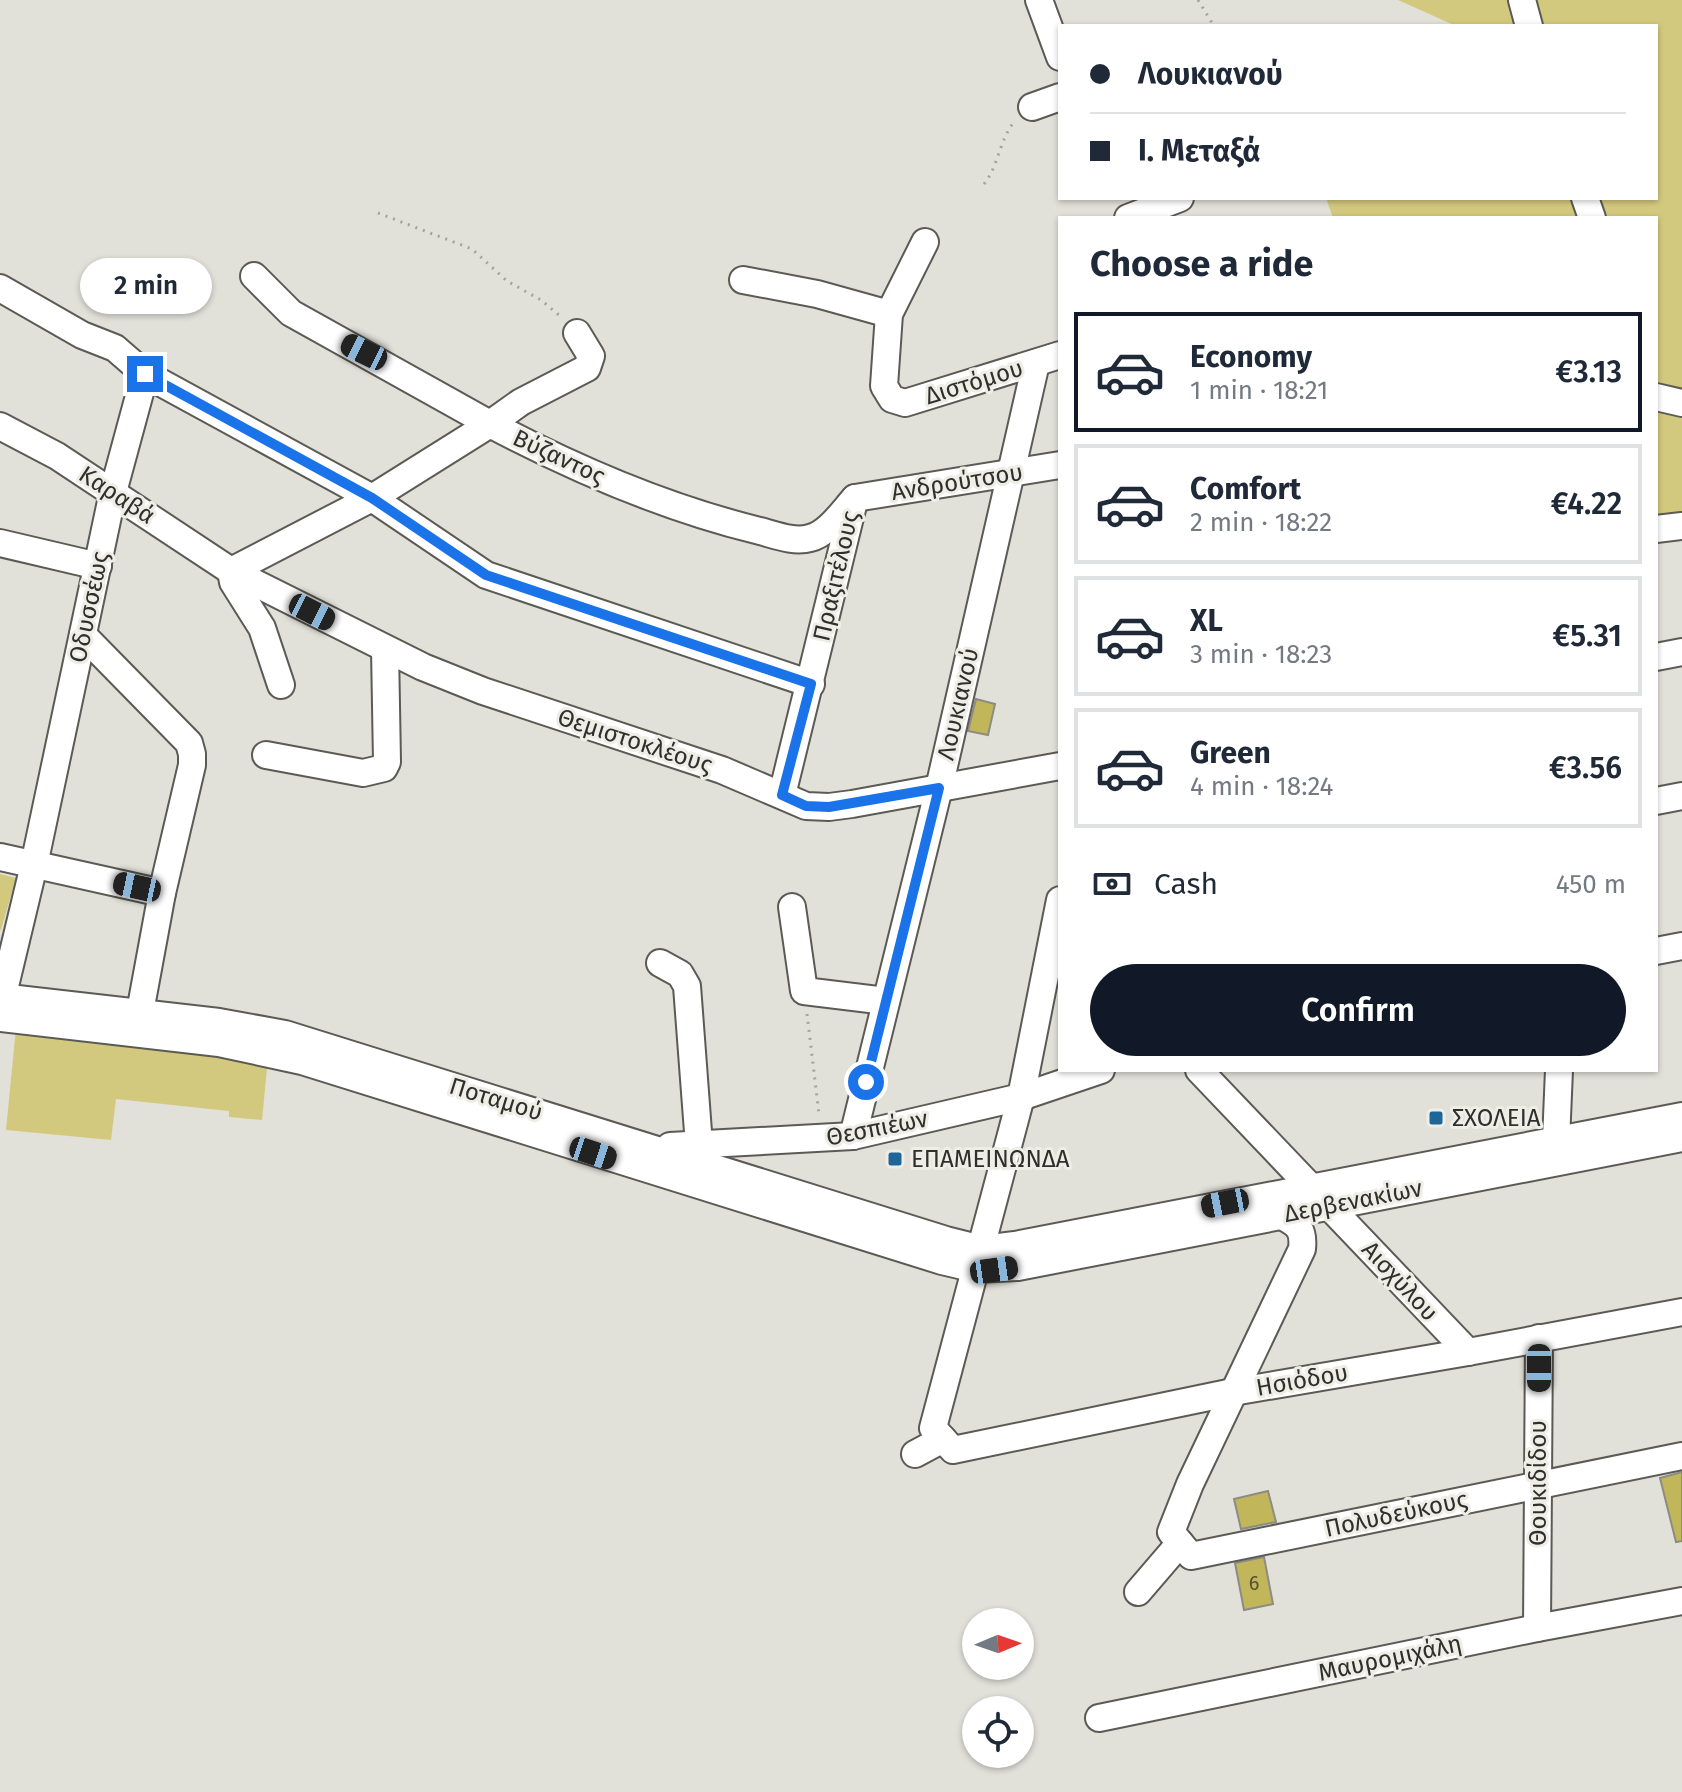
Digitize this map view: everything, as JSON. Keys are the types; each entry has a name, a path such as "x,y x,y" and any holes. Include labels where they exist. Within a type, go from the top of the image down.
{"street":[{"path":"1039,0 1058,52"},
{"path":"1522,0 1528,24"},
{"path":"1032,107 1058,98"},
{"path":"1133,216 1175,200"},
{"path":"743,280 817,294 889,314 925,242"},
{"path":"254,276 291,313 490,424 521,402 587,368 591,356 577,333"},
{"path":"0,288 82,335 115,348 145,374 372,498 486,575 811,684"},
{"name":"Διστόμου","path":"889,314 884,381 890,397 905,403 1048,359"},
{"name":"Λουκιανού","path":"853,1136 1012,474 1048,359"},
{"name":"Οδυσσέως","path":"1,1004 34,865 113,492 145,374"},
{"path":"1658,397 1682,403"},
{"name":"Βύζαντος","path":"231,571 372,498 490,424 580,469 708,518 795,539 811,538 822,533 855,498"},
{"name":"Καραβά","path":"0,426 57,456 231,571"},
{"name":"Ανδρούτσου","path":"855,498 1058,465"},
{"name":"Πραξιτέλους","path":"782,795 855,498"},
{"path":"1658,529 1682,526"},
{"path":"0,543 98,566"},
{"path":"231,571 233,582 262,628 281,685"},
{"name":"Θεμιστοκλέους","path":"231,571 385,649 464,684 722,770 806,806 829,807 1058,766"},
{"path":"83,635 189,743 192,754 140,1012"},
{"path":"266,755 363,773 384,768 387,762 385,649"},
{"path":"1658,657 1682,652"},
{"path":"1658,801 1682,796"},
{"path":"0,857 162,893"},
{"path":"792,907 804,991 886,1001"},
{"path":"915,1454 938,1433 1021,1097 1058,920"},
{"path":"1658,951 1682,946"},
{"path":"660,963 680,974 687,986 699,1145"},
{"name":"Ποταμού","path":"1,1004 140,1012 285,1034 946,1240 979,1259"},
{"name":"Ποταμού","path":"1,1004 302,1061 855,1236 979,1259"},
{"name":"Θεσπιέων","path":"647,1146 853,1136 1021,1097 1095,1072"},
{"name":"Αισχύλου","path":"1201,1072 1468,1352"},
{"path":"1556,1141 1559,1072"},
{"name":"Δερβενακίων","path":"979,1259 1018,1267 1282,1216 1320,1196 1556,1141 1682,1116"},
{"name":"Δερβενακίων","path":"979,1259 1015,1245 1682,1138"},
{"path":"1138,1592 1180,1543 1171,1532 1190,1484 1302,1249 1303,1234 1297,1224 1282,1216"},
{"name":"Ησιόδου","path":"938,1433 953,1450 1233,1392 1682,1312"},
{"name":"Θουκιδίδου","path":"1537,1628 1539,1338"},
{"name":"Πολυδεύκους","path":"1180,1543 1191,1556 1682,1456"},
{"name":"Μαυρομιχάλη","path":"1099,1718 1682,1601"}],"path":[{"path":"1198,0 1213,24"},
{"path":"984,184 992,172 1007,131 1032,107"},
{"path":"378,213 472,249 507,281 548,306 577,333"},
{"path":"804,991 823,1139"}],"shaded area":[{"path":"1398,0 1682,0 1682,392 1658,385 1658,216 1593,216 1588,200 1658,200 1658,24 1452,24"},
{"path":"1327,200 1579,200 1583,216 1332,216"},
{"path":"1658,404 1682,410 1682,513 1658,516"},
{"path":"0,874 16,878 1,930 0,930"},
{"path":"16,1028 268,1058 262,1120 229,1117 229,1111 116,1099 111,1140 6,1130"}],"building":[{"path":"976,699 995,704 988,735 968,731"},
{"path":"1682,1472 1682,1541 1676,1542 1660,1478"},
{"path":"1268,1491 1276,1522 1241,1529 1234,1499"},
{"path":"1264,1557 1273,1604 1244,1610 1235,1563"}],"place":[{"name":"ΣΧΟΛΕΙΑ","path":"1436,1118"},
{"name":"ΕΠΑΜΕΙΝΩΝΔΑ","path":"895,1159"}],"route":[{"path":"145,374 372,498 486,575 811,684 782,795 806,806 829,807 939,788 866,1082"}]}
